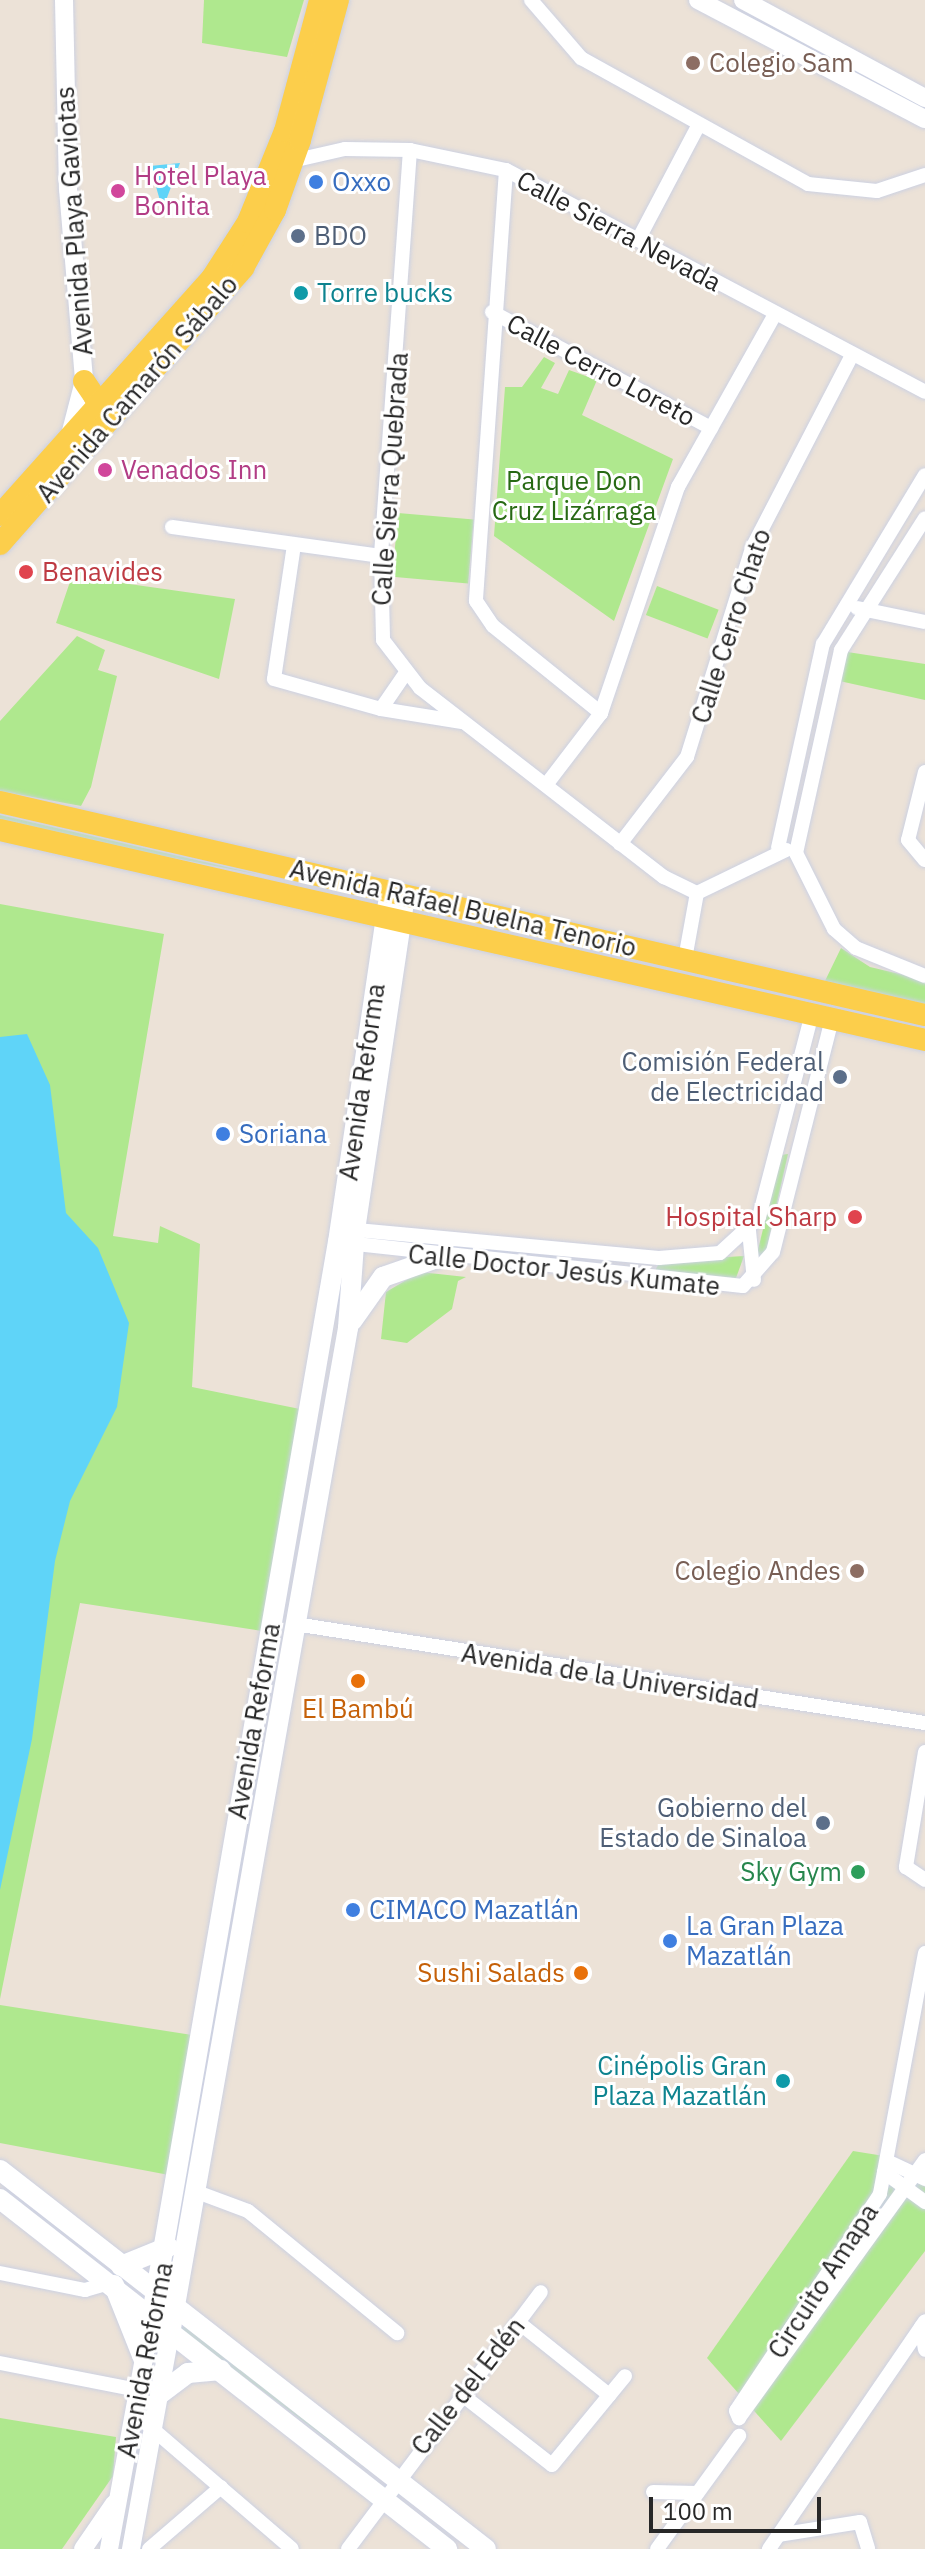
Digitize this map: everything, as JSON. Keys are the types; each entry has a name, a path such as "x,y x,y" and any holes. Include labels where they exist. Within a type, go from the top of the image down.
{"main road":[{"name":"Avenida Camarón Sábalo","path":"0,544 75,448 107,399 212,278 248,222 285,131 320,0"},
{"name":"Avenida Camarón Sábalo","path":"0,515 75,448 243,268 292,161 338,0"},
{"path":"84,381 94,396 107,399"},
{"name":"Avenida Rafael Buelna Tenorio","path":"0,802 925,1015"},
{"name":"Avenida Rafael Buelna Tenorio","path":"0,830 925,1040"},
{"name":"Avenida Reforma","path":"171,2328 203,2157 211,2041 347,1236 398,893"},
{"name":"Avenida Reforma","path":"152,2314 168,2247 182,2151 211,2041 295,1624 348,1328 347,1236"},
{"path":"348,1328 383,1277 437,1258"},
{"path":"182,2151 203,2157"},
{"path":"0,2170 152,2314 447,2549"},
{"path":"0,2199 115,2278 158,2291 486,2549"},
{"path":"115,2278 168,2247"},
{"path":"115,2278 143,2358"},
{"path":"160,2394 188,2373 221,2370"}],"street":[{"name":"Avenida Playa Gaviotas","path":"64,0 68,189 84,381 75,448"},
{"path":"531,0 581,58 698,126 808,184 877,191 925,175"},
{"path":"698,0 925,119"},
{"path":"743,0 925,98"},
{"path":"638,240 698,126"},
{"name":"Calle Sierra Nevada","path":"292,161 345,149 410,150 506,170 851,357 925,392"},
{"name":"Calle Sierra Quebrada","path":"410,150 381,556 383,640 405,674 462,722 620,844 697,893"},
{"path":"506,170 492,312 476,601 493,626 601,713"},
{"name":"Calle Cerro Loreto","path":"492,312 711,428"},
{"path":"546,785 601,713 662,528 711,428 775,314"},
{"name":"Calle Cerro Chato","path":"620,844 687,757 752,548 851,357"},
{"path":"778,848 823,644 925,475"},
{"path":"925,518 841,650 796,853 834,929 856,948 925,976"},
{"path":"172,527 381,556"},
{"path":"294,545 274,679 381,709 462,722"},
{"path":"844,605 925,622"},
{"path":"381,709 405,674"},
{"path":"925,772 908,840 925,860"},
{"path":"685,959 697,893 778,848 796,853"},
{"path":"754,1280 749,1231 822,1016"},
{"name":"Calle Doctor Jesús Kumate","path":"347,1236 437,1258 717,1289 754,1280 773,1252 822,1016"},
{"name":"Calle Doctor Jesús Kumate","path":"347,1236 699,1259 749,1231"},
{"path":"630,1279 632,1255"},
{"name":"Avenida de la Universidad","path":"295,1624 925,1723"},
{"path":"925,1752 906,1867 925,1880"},
{"name":"Circuito Amapa","path":"825,2294 874,2205 886,2167 919,2026 925,1953"},
{"name":"Circuito Amapa","path":"741,2415 825,2294 906,2188 921,2176 925,2160"},
{"path":"886,2167 921,2176"},
{"path":"886,2167 925,2202"},
{"path":"197,2192 248,2211 397,2333"},
{"path":"0,2273 85,2290 115,2278"},
{"name":"Calle del Edén","path":"348,2549 382,2498 541,2292"},
{"name":"Avenida Reforma","path":"109,2549 152,2314"},
{"path":"518,2322 609,2395"},
{"path":"923,2324 925,2350"},
{"path":"775,2543 923,2324"},
{"name":"Avenida Reforma","path":"131,2549 171,2328"},
{"path":"0,2363 138,2390"},
{"path":"461,2394 552,2465 625,2376"},
{"path":"134,2413 292,2549"},
{"path":"657,2549 739,2436"},
{"path":"149,2549 221,2487"},
{"path":"653,2492 697,2493"},
{"path":"83,2549 118,2498"},
{"path":"775,2543 860,2522 868,2549"}],"green space":[{"path":"204,0 304,0 287,57 202,43"},
{"name":"Parque Don Cruz Lizárraga","path":"544,357 555,363 541,388 558,394 569,370 597,380 582,415 673,459 614,621 494,536 505,387 522,387"},
{"path":"398,513 474,520 468,583 392,577"},
{"path":"76,564 115,582 235,599 219,679 56,623"},
{"path":"657,586 719,610 708,639 646,615"},
{"path":"77,636 105,650 98,670 117,676 91,787 81,806 0,791 0,721"},
{"path":"841,651 925,664 925,700 835,680"},
{"path":"0,815 261,875 0,824"},
{"path":"0,904 164,934 113,1236 158,1243 160,1226 200,1244 192,1387 300,1409 262,1631 80,1603 0,1999"},
{"path":"841,948 870,967 925,980 925,1007 824,983"},
{"path":"788,1154 766,1252 755,1262 781,1155"},
{"path":"744,1256 736,1278 654,1273 660,1261"},
{"path":"420,1272 466,1277 458,1281 452,1309 407,1343 381,1339 386,1292"},
{"path":"0,2005 192,2035 169,2175 0,2143"},
{"path":"853,2151 884,2156 925,2187 925,2251 781,2441 707,2358"},
{"path":"186,2326 386,2483 179,2328"},
{"path":"0,2418 116,2437 113,2476 62,2549 0,2549"}],"water":[{"path":"180,163 165,203 161,204 150,166"},
{"path":"27,1034 50,1085 66,1213 98,1248 129,1323 117,1407 70,1501 55,1561 32,1739 0,1890 0,1037"}],"place":[{"name":"Colegio Sam","path":"693,63"},
{"name":"Oxxo","path":"316,182"},
{"name":"Hotel Playa Bonita","path":"118,191"},
{"name":"BDO","path":"298,236"},
{"name":"Torre bucks","path":"301,293"},
{"name":"Venados Inn","path":"105,470"},
{"name":"Benavides","path":"26,572"},
{"name":"Comisión Federal de Electricidad","path":"840,1077"},
{"name":"Soriana","path":"223,1134"},
{"name":"Hospital Sharp","path":"855,1217"},
{"name":"Colegio Andes","path":"857,1571"},
{"name":"El Bambú","path":"358,1681"},
{"name":"Gobierno del Estado de Sinaloa","path":"823,1823"},
{"name":"Sky Gym","path":"858,1872"},
{"name":"CIMACO Mazatlán","path":"353,1910"},
{"name":"La Gran Plaza Mazatlán","path":"670,1941"},
{"name":"Sushi Salads","path":"581,1973"},
{"name":"Cinépolis Gran Plaza Mazatlán","path":"783,2081"}]}
